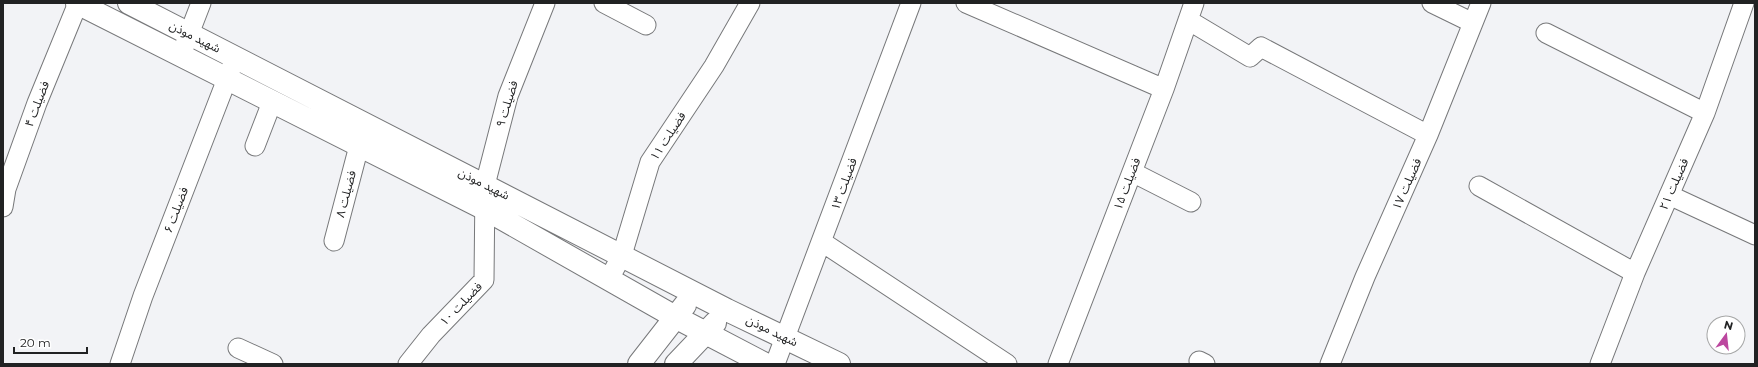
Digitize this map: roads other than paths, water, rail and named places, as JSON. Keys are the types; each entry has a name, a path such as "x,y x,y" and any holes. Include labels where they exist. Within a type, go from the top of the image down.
{"main road":[{"name":"شهید موذن","path":"78,3 485,209 677,318 765,364"},
{"name":"شهید موذن","path":"129,3 727,310 839,364"},
{"path":"639,364 677,318 695,293"},
{"path":"676,364 727,310"}],"street":[{"name":"فضیلت ۴","path":"3,207 6,189 37,103 78,3"},
{"path":"180,55 190,34 201,3"},
{"name":"فضیلت ۹","path":"485,209 485,185 508,96 545,3"},
{"path":"604,3 646,25"},
{"name":"فضیلت ۱۱","path":"609,280 622,255 650,162 714,66 750,3"},
{"name":"فضیلت ۱۳","path":"775,364 911,3"},
{"path":"966,3 1164,89"},
{"path":"1432,3 1473,23"},
{"name":"فضیلت ۱۷","path":"1330,364 1365,277 1428,135 1481,3"},
{"name":"فضیلت ۲۱","path":"1600,364 1635,273 1705,113 1744,3"},
{"path":"1191,12 1250,57 1261,47 1428,135"},
{"name":"فضیلت ۱۵","path":"1058,364 1164,89 1191,12"},
{"path":"1546,33 1705,113"},
{"name":"فضیلت ۶","path":"120,364 143,296 235,57"},
{"path":"255,146 272,102"},
{"name":"فضیلت ۸","path":"334,241 359,146"},
{"path":"1132,172 1190,202"},
{"path":"1479,186 1635,273"},
{"path":"1669,195 1755,235"},
{"name":"فضیلت ۱۰","path":"408,364 431,335 484,280 485,209"},
{"path":"822,242 1007,364"},
{"path":"238,348 273,364"}]}
